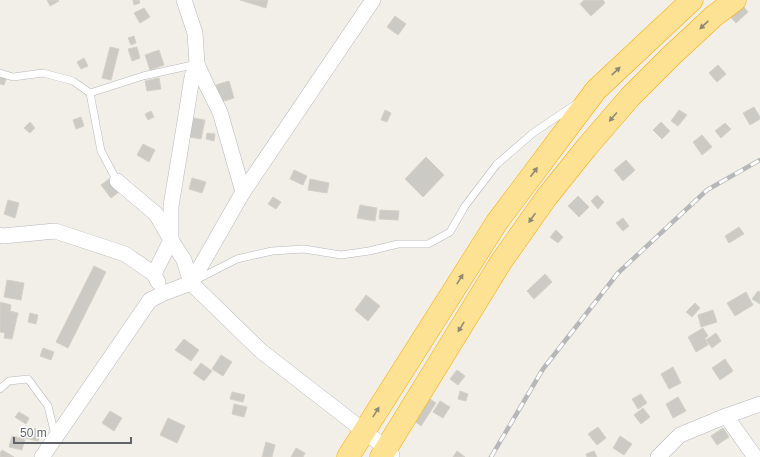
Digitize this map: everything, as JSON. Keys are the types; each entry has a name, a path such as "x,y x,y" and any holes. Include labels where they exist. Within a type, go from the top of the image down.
{"highway":[{"path":"348,457 496,222 596,90 692,0"},
{"path":"387,454 501,262 546,198 586,148 630,97 714,16 735,0"}],"street":[{"path":"184,0 195,33 197,64 220,112 243,192"},
{"path":"42,457 150,300 191,283 243,192 373,0"},
{"path":"154,274 170,240 171,206 192,77 197,64"},
{"path":"117,181 156,214 170,240 184,260 191,283 261,351 364,431 387,454"},
{"path":"0,235 3,236 55,231 125,254 154,274 164,293"},
{"path":"658,457 680,435 760,404"},
{"path":"726,416 755,457"}],"lane":[{"path":"90,93 143,76 197,64"},
{"path":"0,73 13,77 43,73 73,81 90,93 102,151 117,181"},
{"path":"191,283 237,259 272,251 304,249 341,255 369,251 398,244 428,244 450,232 465,206 497,164 533,133 596,90"},
{"path":"0,389 9,381 28,379 48,406 55,438"}],"building":[{"path":"47,0 58,0 59,1 50,6"},
{"path":"133,0 139,0 140,3 134,5"},
{"path":"240,0 268,0 266,8"},
{"path":"584,0 603,0 605,3 591,16 580,4"},
{"path":"740,2 748,12 736,23 727,13"},
{"path":"144,8 150,17 140,23 134,13"},
{"path":"395,16 406,24 398,35 387,27"},
{"path":"134,36 136,43 131,45 128,38"},
{"path":"110,47 119,49 111,80 102,78"},
{"path":"137,47 140,58 132,61 128,49"},
{"path":"159,50 164,65 150,70 145,55"},
{"path":"84,58 88,66 81,69 77,62"},
{"path":"718,65 726,74 717,82 709,73"},
{"path":"0,76 6,79 4,85 0,84"},
{"path":"159,78 161,89 147,91 145,81"},
{"path":"229,81 234,98 221,102 216,85"},
{"path":"754,107 760,119 750,125 743,113"},
{"path":"385,110 391,113 387,122 381,120"},
{"path":"679,110 687,115 678,126 671,121"},
{"path":"151,111 154,117 148,120 145,114"},
{"path":"81,117 84,126 76,129 73,120"},
{"path":"193,118 205,120 201,139 189,137"},
{"path":"30,122 35,128 30,133 24,128"},
{"path":"661,122 670,131 662,139 653,130"},
{"path":"725,123 731,129 721,138 715,131"},
{"path":"207,133 215,134 214,141 206,139"},
{"path":"702,135 712,147 702,155 693,142"},
{"path":"143,144 155,150 149,162 137,155"},
{"path":"426,157 444,175 423,197 405,179"},
{"path":"626,160 635,170 623,181 614,170"},
{"path":"294,170 307,176 303,185 290,179"},
{"path":"192,178 206,182 202,193 189,189"},
{"path":"109,179 119,192 111,198 101,185"},
{"path":"310,179 329,183 327,193 308,190"},
{"path":"597,195 604,202 598,209 591,201"},
{"path":"578,196 589,207 579,217 568,206"},
{"path":"273,197 281,202 276,209 268,204"},
{"path":"8,200 19,203 15,218 4,214"},
{"path":"360,205 377,208 375,221 357,218"},
{"path":"380,210 399,211 398,220 379,219"},
{"path":"623,218 629,226 623,231 616,223"},
{"path":"739,227 744,234 729,243 725,236"},
{"path":"556,230 563,237 558,243 550,237"},
{"path":"94,266 106,272 68,348 56,342"},
{"path":"545,274 552,282 534,299 527,291"},
{"path":"7,280 24,283 21,300 4,297"},
{"path":"758,291 760,292 760,304 752,299"},
{"path":"746,292 753,305 735,316 727,303"},
{"path":"366,295 380,306 368,321 355,310"},
{"path":"0,302 11,305 10,311 18,313 12,339 4,338 5,333 0,332"},
{"path":"695,303 700,308 692,317 686,312"},
{"path":"713,310 717,322 701,327 698,315"},
{"path":"30,313 38,315 36,324 28,322"},
{"path":"703,328 708,336 705,338 708,345 696,352 688,337"},
{"path":"716,333 721,341 712,348 706,340"},
{"path":"184,339 199,350 191,361 175,350"},
{"path":"43,348 54,352 51,360 40,356"},
{"path":"221,355 232,362 223,376 212,369"},
{"path":"725,359 733,371 720,380 712,368"},
{"path":"201,363 212,371 204,381 193,373"},
{"path":"673,367 681,383 669,389 661,374"},
{"path":"457,370 465,376 458,385 450,379"},
{"path":"460,391 468,394 466,401 458,399"},
{"path":"232,392 245,395 243,402 230,399"},
{"path":"423,394 436,403 421,426 408,416"},
{"path":"641,394 647,403 638,409 632,399"},
{"path":"678,397 686,411 673,418 666,404"},
{"path":"440,401 450,407 443,418 433,412"},
{"path":"234,404 247,407 244,417 232,414"},
{"path":"643,408 650,417 641,424 634,415"},
{"path":"110,411 122,418 114,431 102,423"},
{"path":"19,412 29,418 26,424 15,417"},
{"path":"168,418 185,426 177,443 160,435"},
{"path":"27,427 41,430 38,441 24,438"},
{"path":"598,427 606,438 597,445 588,434"},
{"path":"723,428 729,437 717,445 711,436"},
{"path":"12,436 25,439 22,450 9,447"},
{"path":"620,436 632,444 624,455 613,448"},
{"path":"266,442 275,445 272,457 262,457"},
{"path":"296,448 305,453 303,457 291,457"},
{"path":"2,450 14,457 0,457"},
{"path":"457,451 465,457 453,457"},
{"path":"594,451 597,457 587,457 586,454"}],"railway":[{"path":"491,457 543,369 618,273 707,190 760,160"}]}
